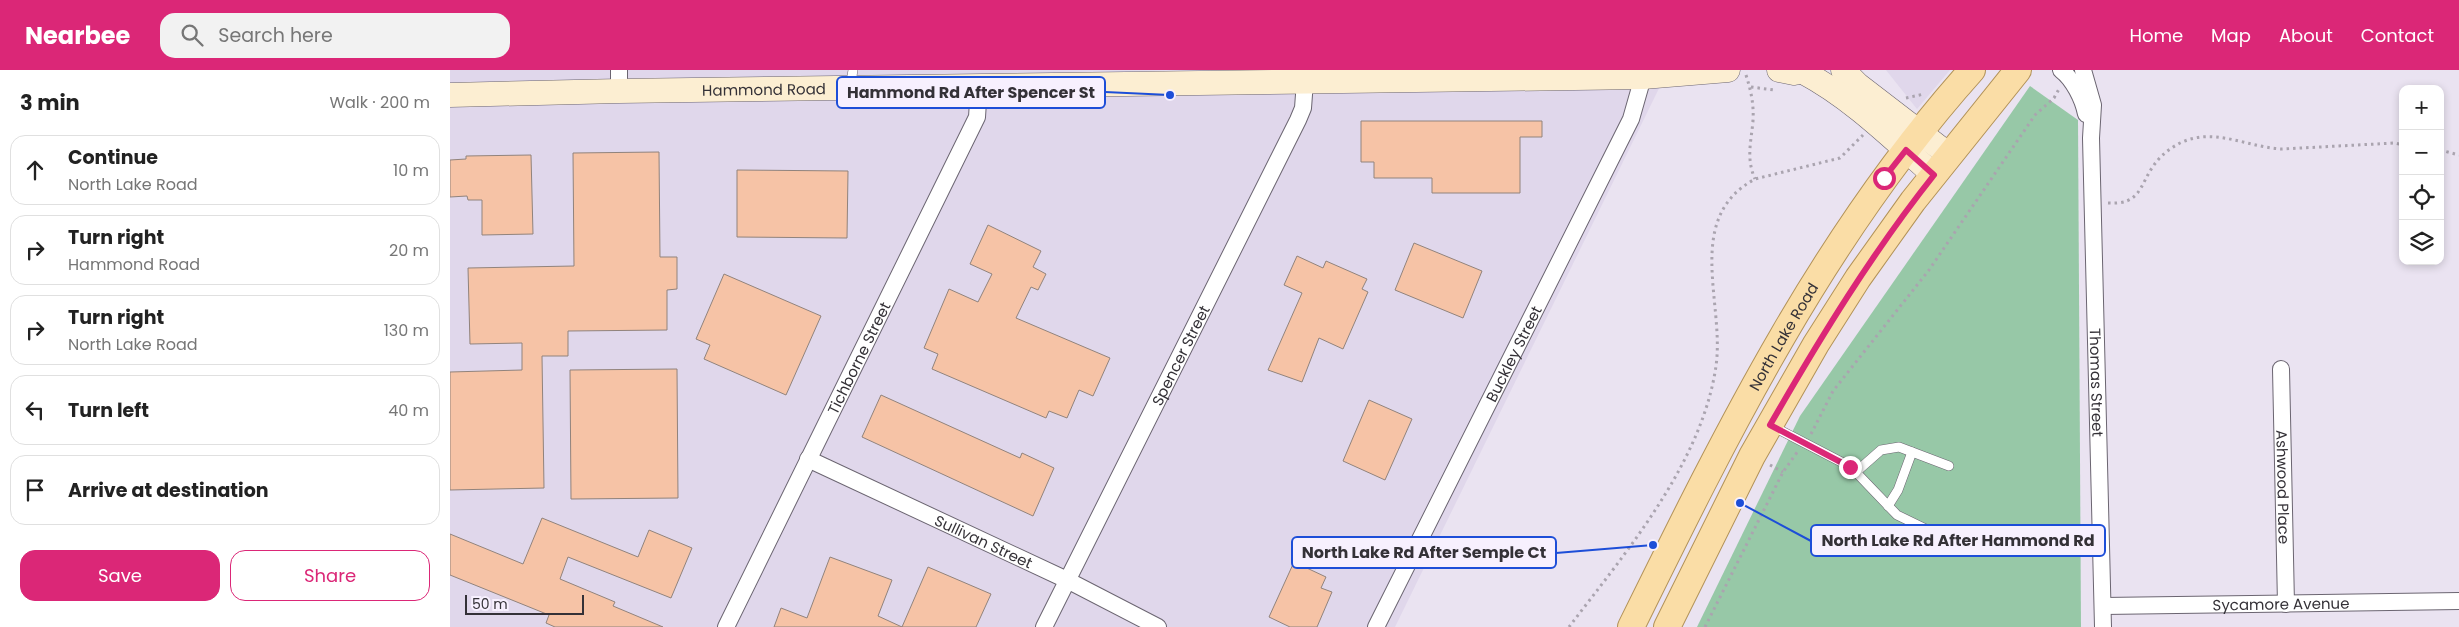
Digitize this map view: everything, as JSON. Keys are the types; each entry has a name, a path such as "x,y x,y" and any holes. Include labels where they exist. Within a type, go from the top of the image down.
{"main road":[{"name":"Hammond Road","path":"450,95 619,80 852,79 979,86 1306,81 1433,75 1643,77 1683,72 1704,74 1728,70"},
{"path":"1843,70 1913,142"},
{"name":"North Lake Road","path":"1631,627 1723,441 1828,258 1913,142 1972,70"},
{"path":"1667,627 1752,456 1816,344 1858,278 1941,165 2018,70"},
{"path":"1778,80 1807,71 1913,142 1941,165"}],"street":[{"name":"Thomas Street","path":"2083,70 2093,105 2091,138 2103,627"},
{"name":"Thomas Street","path":"2064,72 2084,104 2091,138"},
{"name":"Buckley Street","path":"1376,627 1631,119 1643,77"},
{"name":"Spencer Street","path":"1044,627 1298,120 1304,103 1306,81"},
{"name":"Tichborne Street","path":"726,627 977,117 979,86"},
{"name":"Ashwood Place","path":"2281,369 2286,604"},
{"name":"Sullivan Street","path":"808,459 1067,580 1158,627"},
{"name":"Sycamore Avenue","path":"2103,606 2459,601"}],"lane":[{"path":"1770,425 1805,442 1856,472 1897,515 1930,532"},
{"path":"1856,472 1881,450 1899,447 1949,466"},
{"path":"1888,506 1898,490 1912,452"}],"path":[{"path":"1744,70 1750,87 1753,121 1748,152 1750,167 1755,179"},
{"path":"1705,627 1784,472 1818,424 1833,391 1929,270 2035,115 2054,98 2064,72"},
{"path":"1750,87 1778,80"},
{"path":"1898,98 1913,98 1926,93"},
{"path":"1569,627 1622,557 1672,482 1702,420 1716,366 1718,332 1711,250 1715,225 1744,185 1755,179 1840,158 1864,135 1858,130"},
{"path":"2108,195 2108,204 2132,198 2141,191 2154,165 2168,151 2182,142 2196,138 2214,137 2266,148 2282,149 2399,144"},
{"path":"2444,151 2459,155"}],"shaded area":[{"path":"450,70 1668,70 1395,627 450,627"},
{"path":"1886,70 1950,70 1917,109"}],"green space":[{"path":"2030,86 2078,120 2081,627 1697,627 1800,416"}],"building":[{"path":"1361,121 1542,121 1542,137 1520,137 1520,193 1432,193 1432,178 1374,178 1374,162 1361,162"},
{"path":"659,152 660,257 677,257 677,289 667,290 667,330 568,331 568,356 542,356 544,488 450,490 450,372 522,370 522,343 470,344 468,268 574,266 573,153"},
{"path":"531,155 533,234 482,235 482,200 468,200 467,196 450,197 450,160 466,159 466,156"},
{"path":"737,170 848,171 847,238 737,237"},
{"path":"988,225 1041,251 1033,267 1046,274 1038,290 1031,287 1016,318 1110,358 1093,396 1079,390 1067,418 1049,411 1046,418 932,369 938,354 924,348 949,289 978,302 992,274 970,264"},
{"path":"1414,243 1482,271 1463,318 1395,290"},
{"path":"1297,256 1323,268 1326,261 1367,279 1362,289 1368,292 1343,349 1319,338 1302,382 1268,370 1302,293 1284,285"},
{"path":"724,274 821,316 786,395 704,359 710,345 696,339"},
{"path":"677,369 678,498 571,499 570,370"},
{"path":"881,395 1020,458 1022,453 1054,468 1033,516 862,437"},
{"path":"1369,400 1412,419 1385,480 1343,461"},
{"path":"542,518 638,557 649,530 692,548 671,598 568,557 560,579 615,602 613,606 663,627 555,627 546,623 549,615 450,575 450,534 523,564"},
{"path":"830,557 892,580 878,616 902,627 774,627 781,608 807,618"},
{"path":"1294,562 1326,577 1321,588 1332,592 1317,627 1290,627 1269,617"},
{"path":"928,567 991,594 976,627 902,627"}],"place":[{"name":"Hammond Rd After Spencer St","path":"1170,95"},
{"name":"North Lake Rd After Hammond Rd","path":"1740,503"},
{"name":"North Lake Rd After Semple Ct","path":"1653,545"}],"route":[{"path":"1850,467 1770,425 1816,344 1858,278 1934,175 1906,150 1884,178"}]}
